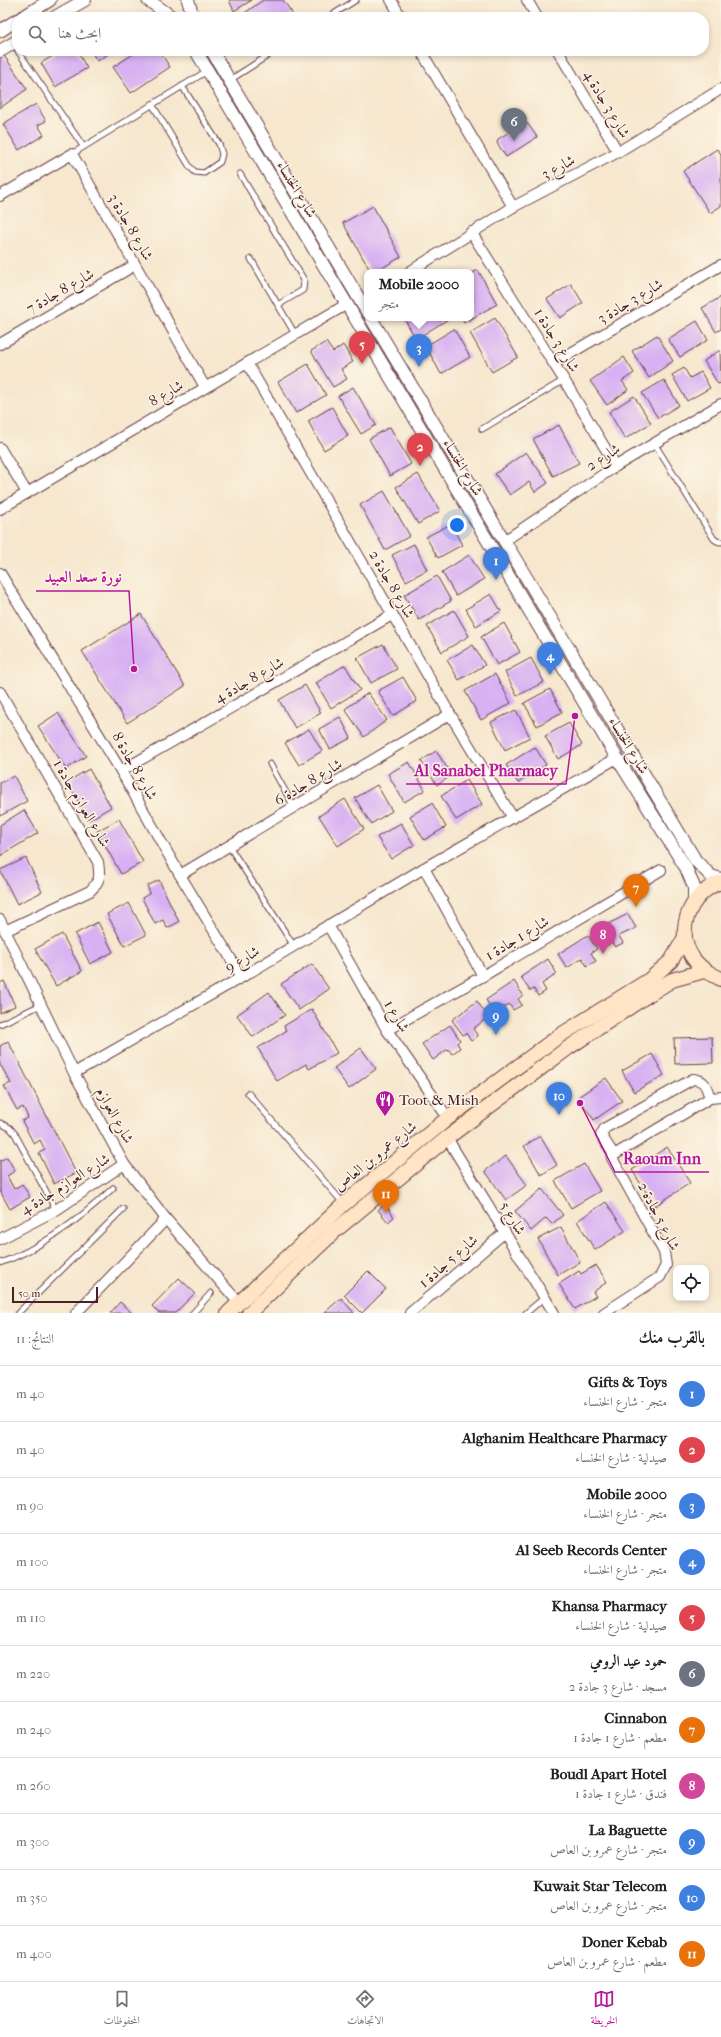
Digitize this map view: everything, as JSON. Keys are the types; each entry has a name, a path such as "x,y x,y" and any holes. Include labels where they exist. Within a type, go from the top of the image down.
{"main road":[{"path":"721,880 702,892 694,901 686,918 685,937 688,950 695,961 704,971 721,979"},
{"name":"شارع عمرو بن العاص","path":"228,1313 344,1204 448,1118 559,1036 649,980 671,961 685,937"},
{"path":"249,1313 336,1230 447,1138 568,1048 608,1021 672,980 704,971"}],"street":[{"path":"31,12 50,0"},
{"path":"64,12 85,0"},
{"path":"148,0 165,12"},
{"path":"188,0 192,12"},
{"path":"391,0 398,12"},
{"path":"527,0 534,12"},
{"path":"0,31 12,23"},
{"path":"0,50 12,47"},
{"name":"شارع الخنساء","path":"199,56 617,758 686,868 694,887 694,901"},
{"name":"شارع الخنساء","path":"215,56 364,303"},
{"path":"424,56 513,207"},
{"name":"شارع 3 جادة 4","path":"561,56 618,152"},
{"name":"شارع 3","path":"414,269 513,207 618,152 721,89"},
{"path":"0,196 72,154"},
{"name":"شارع 8 جادة 3","path":"72,154 205,387"},
{"name":"شارع 3 جادة 1","path":"471,232 554,363 616,466"},
{"name":"شارع 8 جادة 7","path":"0,344 135,265"},
{"name":"شارع 3 جادة 3","path":"554,363 721,265"},
{"name":"شارع 8","path":"0,509 347,304"},
{"name":"شارع الخنساء","path":"373,321 696,861 711,876 721,880"},
{"name":"شارع 8 جادة 2","path":"246,363 450,714 513,818"},
{"name":"شارع 2","path":"504,541 616,466 721,404"},
{"path":"0,448 27,493"},
{"name":"شارع 8 جادة 8","path":"0,573 121,771 180,875 242,977"},
{"name":"شارع 8 جادة 4","path":"121,771 392,614"},
{"name":"شارع العوازم جادة 1","path":"0,692 98,862 100,876 97,883 90,891 5,931"},
{"name":"شارع 8 جادة 6","path":"180,875 450,714"},
{"name":"شارع 9","path":"74,1073 242,977 424,868 617,758"},
{"path":"424,868 483,976"},
{"name":"شارع 1 جادة 1","path":"386,1030 483,976 661,870"},
{"name":"شارع العوازم","path":"0,920 74,1073 124,1164 166,1220 239,1303"},
{"name":"شارع 1","path":"328,925 386,1030 448,1118"},
{"name":"شارع 5 جادة 2","path":"604,1313 660,1276 666,1265 664,1252 613,1162 614,1155 601,1135 605,1128 693,1079 701,1080 705,1084 710,1098"},
{"path":"614,1155 710,1098 721,1097"},
{"name":"شارع 5","path":"447,1138 554,1313"},
{"name":"شارع العوازم جادة 4","path":"0,1239 56,1210 124,1164"},
{"path":"76,1313 166,1220"},
{"name":"شارع 5 جادة 1","path":"410,1313 505,1232"}],"lane":[{"path":"337,12 356,0"},
{"path":"23,56 83,146"},
{"path":"229,81 267,56"},
{"path":"72,154 208,70"},
{"path":"152,104 190,167 195,172 204,173 220,162 222,154 219,144 182,86"},
{"path":"240,174 304,280 303,290 278,306"},
{"path":"251,259 295,334"},
{"path":"482,429 564,380"},
{"path":"654,443 714,538 721,542"},
{"path":"270,764 294,807"},
{"path":"229,846 294,946"},
{"path":"0,1024 41,1005"},
{"path":"248,1093 344,1204"},
{"path":"0,1124 10,1128 14,1134 56,1210"},
{"path":"0,1263 30,1250 52,1237 94,1206 113,1188"},
{"path":"18,1313 123,1209"},
{"path":"193,1313 211,1293"},
{"path":"526,1313 544,1298"}],"building":[{"path":"229,0 252,0 234,11"},
{"path":"263,0 283,0 291,12 246,12"},
{"path":"3,54 27,89 0,108 0,56"},
{"path":"53,56 80,56 87,68 55,87 41,63"},
{"path":"94,56 105,56 97,61"},
{"path":"130,56 162,56 170,67 131,93 113,67"},
{"path":"36,104 46,121 38,125 44,135 19,150 3,124"},
{"path":"524,123 528,124 537,137 506,157 497,143 498,139"},
{"path":"717,149 721,154 721,206 710,213 683,171"},
{"path":"373,206 401,257 380,269 369,269 343,223"},
{"path":"478,270 497,304 474,317 474,272"},
{"path":"571,284 583,303 560,318 547,299"},
{"path":"721,297 721,329 716,332 702,308"},
{"path":"495,318 518,357 492,372 470,333"},
{"path":"406,321 445,321 416,339"},
{"path":"697,321 708,340 680,357 668,339"},
{"path":"454,329 470,357 441,374 426,346"},
{"path":"657,335 673,361 649,378 632,351"},
{"path":"326,342 333,352 343,345 353,362 341,369 347,379 333,387 311,351"},
{"path":"720,350 721,383 718,384 704,361"},
{"path":"624,357 634,373 622,381 628,390 607,405 590,381"},
{"path":"308,364 326,395 296,413 278,382"},
{"path":"684,368 690,378 701,372 710,388 687,401 672,375"},
{"path":"664,380 679,405 658,418 642,393"},
{"path":"353,387 376,425 361,434 338,396"},
{"path":"634,396 651,423 625,439 609,412"},
{"path":"332,407 348,436 324,450 308,421"},
{"path":"559,425 579,463 553,476 533,439"},
{"path":"390,427 411,464 390,476 369,439"},
{"path":"526,452 548,483 535,492 529,482 510,495 495,474"},
{"path":"418,474 440,511 418,524 396,487"},
{"path":"384,491 410,536 385,550 360,505"},
{"path":"451,524 462,545 438,558 426,537"},
{"path":"414,544 427,570 406,581 392,555"},
{"path":"469,555 484,579 456,596 442,572"},
{"path":"437,576 451,601 419,620 404,595"},
{"path":"491,594 501,611 476,626 466,609"},
{"path":"454,610 469,636 442,652 427,626"},
{"path":"141,614 185,686 127,723 82,651"},
{"path":"504,623 520,652 497,665 481,637"},
{"path":"383,644 397,669 371,683 357,658"},
{"path":"473,645 485,665 459,680 447,660"},
{"path":"531,658 544,682 517,696 505,672"},
{"path":"345,665 360,690 331,708 316,683"},
{"path":"495,674 511,703 481,720 465,691"},
{"path":"403,677 417,701 393,716 378,691"},
{"path":"305,685 321,713 295,728 279,700"},
{"path":"550,689 562,712 537,726 524,703"},
{"path":"368,693 387,720 364,737 345,709"},
{"path":"516,710 530,737 505,750 491,722"},
{"path":"58,713 86,756 66,769 38,726"},
{"path":"340,717 351,738 330,749 319,729"},
{"path":"569,723 582,745 558,759 545,736"},
{"path":"309,729 322,751 299,765 285,743"},
{"path":"535,747 546,765 518,783 506,765"},
{"path":"436,751 452,775 437,785 421,761"},
{"path":"409,762 425,790 404,802 388,774"},
{"path":"89,769 111,807 89,820 67,782"},
{"path":"14,776 27,801 0,816 0,783"},
{"path":"467,780 482,804 456,820 441,796"},
{"path":"377,785 392,811 371,824 355,798"},
{"path":"345,799 364,829 338,846 319,816"},
{"path":"432,803 446,827 424,840 410,816"},
{"path":"24,810 38,833 0,856 0,825"},
{"path":"119,819 143,862 121,874 97,831"},
{"path":"401,823 414,845 391,859 377,837"},
{"path":"26,858 42,892 17,904 0,870"},
{"path":"159,880 179,922 167,928 163,920 155,924 142,898 150,893 147,886"},
{"path":"129,903 146,935 124,946 107,914"},
{"path":"628,914 636,928 619,936 623,943 615,947 611,941 606,943 598,929"},
{"path":"98,922 113,952 90,964 75,934"},
{"path":"62,934 82,971 56,986 35,949"},
{"path":"588,935 597,949 591,953 596,961 587,966 582,958 567,968 558,954"},
{"path":"548,959 557,974 542,984 546,991 538,996 534,989 530,991 521,977"},
{"path":"312,964 329,989 299,1010 281,984"},
{"path":"4,981 15,1006 0,1013 0,983"},
{"path":"514,981 523,995 518,999 522,1005 513,1010 509,1004 495,1014 486,1000"},
{"path":"269,992 285,1015 253,1037 237,1015"},
{"path":"477,1001 488,1017 473,1029 478,1036 471,1041 466,1033 463,1035 452,1020"},
{"path":"312,1009 337,1053 309,1069 306,1064 277,1081 258,1048 286,1031 284,1026"},
{"path":"450,1025 460,1040 457,1043 460,1048 452,1054 448,1049 433,1060 422,1044"},
{"path":"712,1037 713,1063 675,1064 674,1038"},
{"path":"8,1041 76,1173 54,1184 39,1153 45,1150 40,1140 34,1144 22,1121 28,1118 23,1107 17,1110 4,1086 11,1083 0,1066 0,1046"},
{"path":"361,1048 376,1069 349,1089 334,1068"},
{"path":"652,1054 664,1075 634,1092 622,1071"},
{"path":"606,1078 622,1101 594,1120 578,1097"},
{"path":"540,1136 557,1165 541,1175 524,1146"},
{"path":"667,1147 690,1183 655,1206 632,1170"},
{"path":"506,1156 527,1185 506,1200 485,1171"},
{"path":"7,1157 15,1171 7,1176 14,1189 22,1184 30,1197 10,1209 0,1191 0,1161"},
{"path":"584,1164 600,1191 571,1208 555,1181"},
{"path":"542,1189 563,1215 552,1224 546,1218 531,1231 515,1211"},
{"path":"606,1202 625,1231 595,1250 577,1221"},
{"path":"385,1204 394,1217 388,1222 378,1210"},
{"path":"561,1227 580,1262 558,1275 538,1239"},
{"path":"596,1265 607,1282 593,1292 596,1296 575,1309 559,1284 579,1271 581,1274"},
{"path":"368,1271 386,1289 362,1313 344,1295"},
{"path":"179,1278 195,1293 175,1313 159,1313 152,1306"},
{"path":"341,1298 354,1313 324,1313"},
{"path":"120,1302 132,1313 110,1313"}],"place":[{"name":"حمود عيد الرومي","path":"514,141"},
{"name":"Khansa Pharmacy","path":"362,364"},
{"name":"Mobile 2000","path":"419,367"},
{"name":"Alghanim Healthcare Pharmacy","path":"420,466"},
{"name":"Gifts & Toys","path":"496,580"},
{"name":"نورة سعد العبيد","path":"134,669"},
{"name":"Al Seeb Records Center","path":"550,675"},
{"name":"Al Sanabel Pharmacy","path":"575,716"},
{"name":"Cinnabon","path":"636,907"},
{"name":"Boudl Apart Hotel","path":"603,954"},
{"name":"La Baguette","path":"496,1035"},
{"name":"Raoum Inn","path":"580,1103"},
{"name":"Kuwait Star Telecom","path":"559,1115"},
{"name":"Toot & Mish","path":"385,1117"},
{"name":"Doner Kebab","path":"386,1213"}]}
